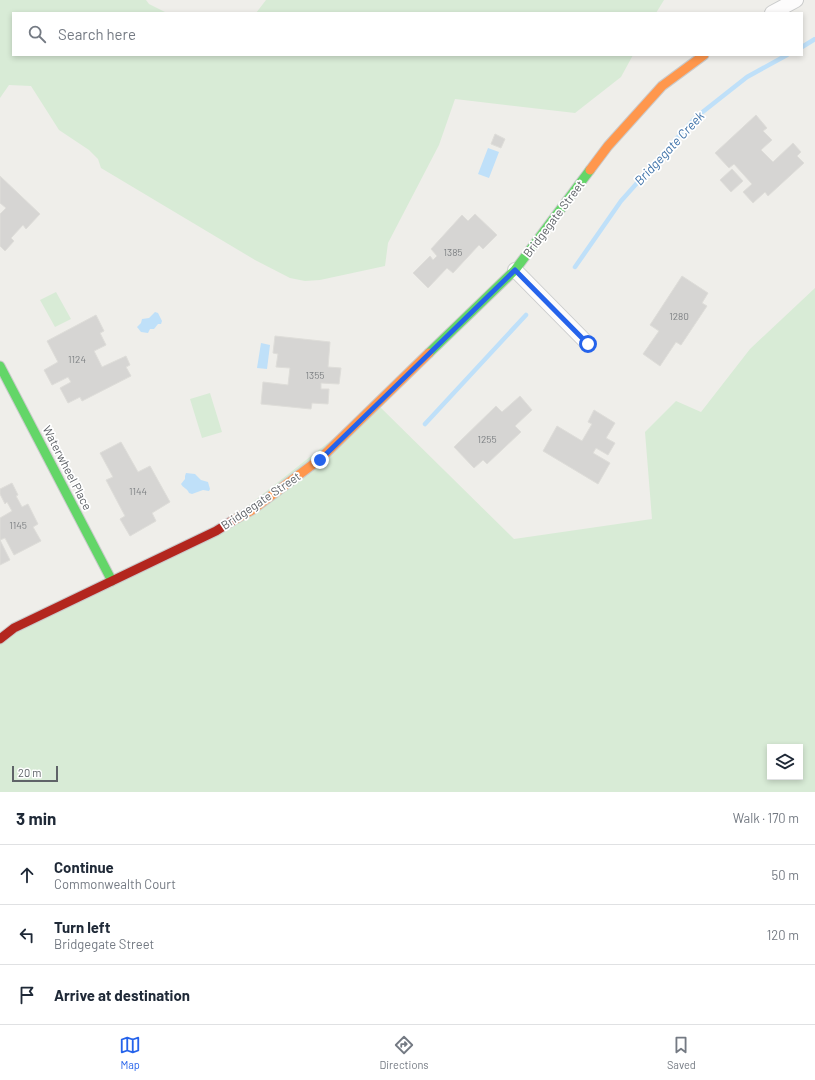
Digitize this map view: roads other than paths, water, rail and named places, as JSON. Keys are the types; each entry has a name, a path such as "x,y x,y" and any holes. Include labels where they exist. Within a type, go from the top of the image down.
{"street":[{"path":"774,12 796,0"},
{"name":"Bridgegate Street","path":"0,639 14,628 216,531 252,510 320,460 515,270 608,146 662,86 703,56"},
{"path":"515,270 588,344"},
{"name":"Waterwheel Place","path":"0,366 112,581"}],"water":[{"path":"488,148 499,152 489,178 478,174"},
{"path":"155,312 158,313 162,321 161,324 158,324 154,329 150,329 148,333 141,332 137,327 141,323 142,319 149,318"},
{"path":"261,343 270,345 267,369 257,368"},
{"path":"186,473 195,474 201,480 208,482 210,489 209,491 203,490 192,494 189,493 181,484 185,479"}],"waterway":[{"name":"Bridgegate Creek","path":"803,46 815,39"},
{"name":"Bridgegate Creek","path":"575,267 621,201 695,118 747,77 785,56"},
{"name":"Bridgegate Creek","path":"425,424 526,315"}]}
